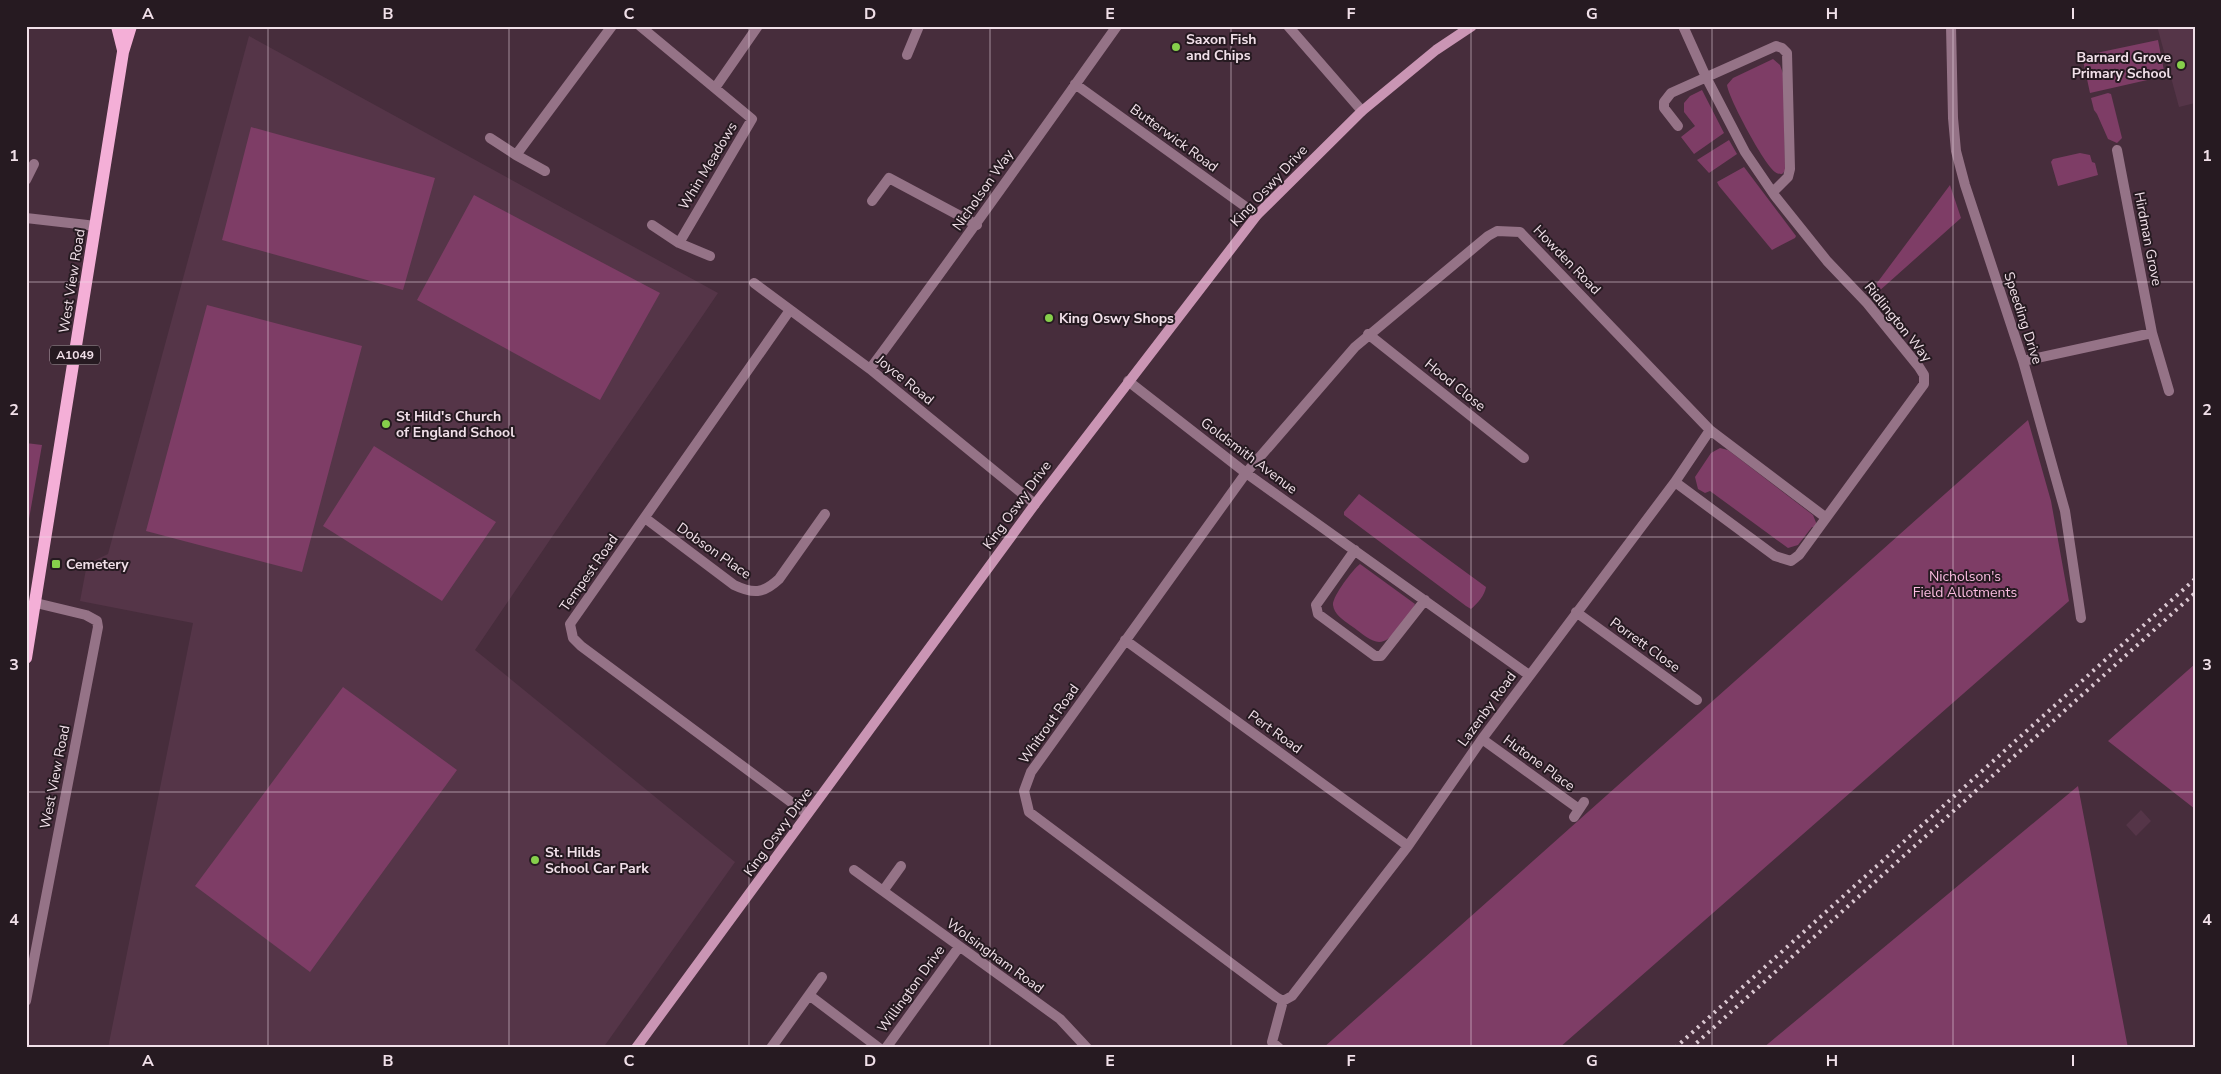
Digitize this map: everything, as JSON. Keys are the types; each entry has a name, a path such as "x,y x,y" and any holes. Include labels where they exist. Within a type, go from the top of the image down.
{"main road":[{"name":"West View Road","path":"117,26 123,52"},
{"name":"West View Road","path":"26,658 123,52 131,26"}],"street":[{"path":"516,155 612,26"},
{"name":"Whin Meadows","path":"640,26 752,119 679,243"},
{"path":"715,88 758,26"},
{"path":"907,55 919,26"},
{"name":"Nicholson Way","path":"870,369 977,225 997,192 1117,26"},
{"path":"1288,26 1362,111"},
{"name":"King Oswy Drive","path":"636,1048 1034,504 1257,215 1362,111 1436,50 1472,26"},
{"name":"Ridlington Way","path":"1675,482 1782,560 1791,561 1799,555 1924,384 1924,375 1867,303 1827,261 1773,192 1745,152 1706,77 1683,26"},
{"name":"Speeding Drive","path":"1951,26 1953,118 1956,151 1965,185 2023,362 2065,511 2081,618"},
{"path":"1678,126 1664,108 1664,102 1671,93 1776,46 1782,48 1786,53 1790,169 1788,177 1773,192"},
{"name":"Butterwick Road","path":"1075,84 1257,215"},
{"path":"490,138 545,171"},
{"name":"Hirdman Grove","path":"2117,150 2152,333 2169,391"},
{"path":"26,180 34,164"},
{"path":"872,201 889,178 977,225"},
{"path":"26,218 96,226"},
{"path":"652,225 679,243 710,256"},
{"name":"Howden Road","path":"1246,473 1368,334 1497,231 1507,230 1520,232 1710,430 1825,517"},
{"name":"Joyce Road","path":"754,282 870,369 1034,504"},
{"name":"Tempest Road","path":"790,310 570,624 573,638 807,814"},
{"path":"2023,362 2152,333"},
{"name":"Hood Close","path":"1368,334 1524,458"},
{"name":"Goldsmith Avenue","path":"1128,381 1246,473 1529,674"},
{"name":"Lazenby Road","path":"1283,1001 1292,996 1408,846 1529,674 1675,482 1710,430"},
{"name":"Whitrout Road","path":"1246,473 1031,772 1024,791 1029,812 1283,1001"},
{"name":"Dobson Place","path":"645,518 734,585 748,592 760,591 770,587 779,579 824,514"},
{"path":"1355,550 1316,605 1318,614 1375,656 1380,656 1425,600"},
{"name":"West View Road","path":"26,1001 98,627 97,621 86,615 36,603"},
{"name":"Porrett Close","path":"1576,612 1697,700"},
{"name":"Pert Road","path":"1125,640 1408,846"},
{"name":"Hutone Place","path":"1482,739 1579,809"},
{"path":"883,891 901,866"},
{"name":"Wolsingham Road","path":"854,870 1060,1019 1087,1048"},
{"name":"Willington Drive","path":"886,1048 959,947"},
{"path":"771,1048 822,977"},
{"path":"809,995 879,1048"},
{"path":"1280,1048 1272,1042 1283,1001"}],"shaded area":[{"name":"Barnard Grove Primary School","path":"2157,26 2195,26 2195,103 2179,107"},
{"name":"St Hild's Church of England School","path":"249,36 718,293 475,650 735,862 603,1048 108,1048 193,623 80,601 87,564 108,554"},
{"path":"2141,810 2151,821 2136,836 2126,825"}],"green space":[{"path":"2158,40 2165,76 2090,93 2082,56"},
{"path":"1773,59 1780,65 1784,76 1785,171 1782,174 1776,173 1763,157 1740,117 1727,85 1733,78"},
{"path":"1702,90 1724,133 1694,154 1681,137 1695,126 1684,112 1684,103 1690,96"},
{"path":"2108,93 2111,94 2122,138 2117,143 2108,139 2094,110 2091,98"},
{"path":"251,127 435,178 403,290 222,240"},
{"path":"1729,140 1737,154 1709,173 1697,160"},
{"path":"2080,153 2090,155 2092,162 2095,163 2098,175 2058,186 2051,162 2053,159"},
{"path":"1744,167 1796,236 1772,250 1717,182"},
{"path":"1950,185 1961,218 1878,292 1874,287"},
{"path":"474,195 660,293 600,400 417,300"},
{"path":"207,305 362,346 302,572 146,531"},
{"name":"Nicholson's Field Allotments","path":"2028,420 2051,501 2069,601 1559,1048 1323,1048"},
{"path":"26,443 42,445 26,536"},
{"path":"374,446 496,522 442,601 323,526"},
{"path":"1720,448 1728,450 1813,515 1817,525 1815,528 1812,527 1798,545 1788,548 1710,491 1705,493 1698,489 1695,477 1711,453"},
{"path":"1359,494 1486,587 1476,605 1471,609 1466,606 1344,515 1344,512"},
{"path":"1360,564 1415,604 1393,634 1381,642 1376,642 1365,636 1342,619 1337,614 1333,605 1339,590"},
{"path":"2195,664 2195,809 2108,741"},
{"path":"343,687 457,770 310,972 195,886"},
{"path":"2078,786 2128,1048 1763,1048"}],"railway":[{"path":"1675,1048 2195,579"},
{"path":"1691,1048 2195,593"}],"place":[{"name":"Saxon Fish and Chips","path":"1176,47"},
{"name":"Barnard Grove Primary School","path":"2181,65"},
{"name":"King Oswy Shops","path":"1049,318"},
{"name":"St Hild's Church of England School","path":"386,424"},
{"name":"Cemetery","path":"56,564"},
{"name":"St. Hilds School Car Park","path":"535,860"}]}
